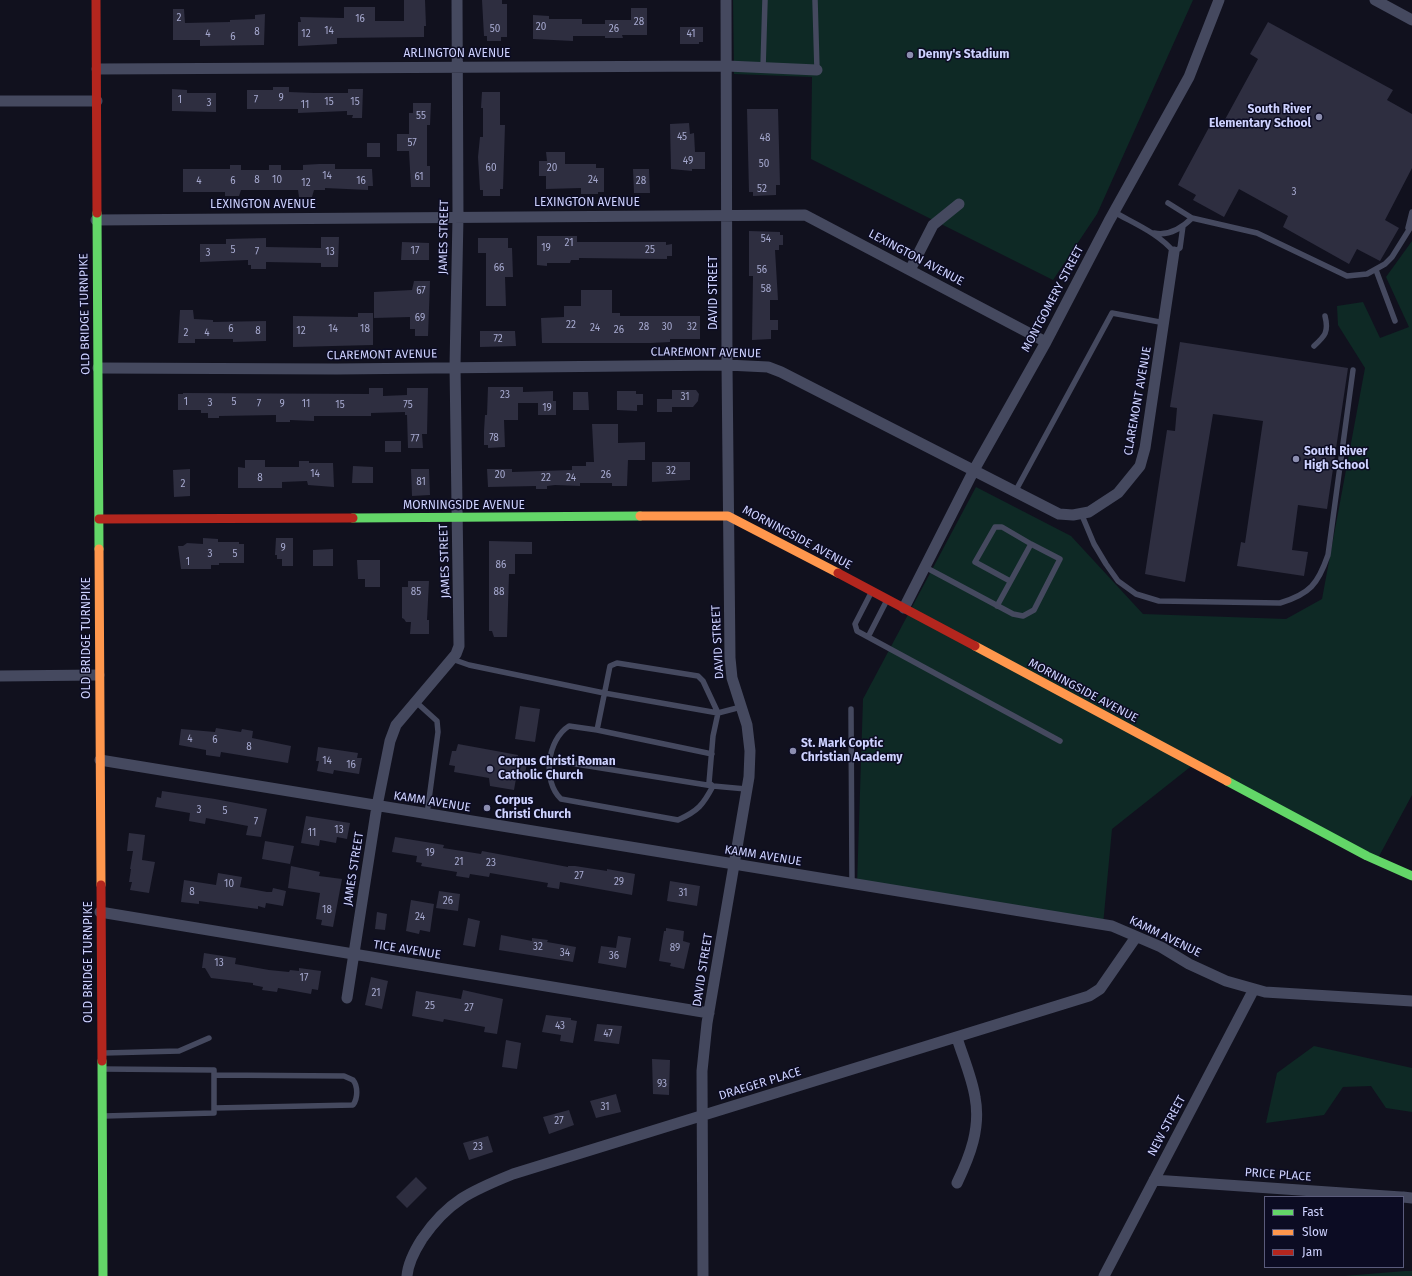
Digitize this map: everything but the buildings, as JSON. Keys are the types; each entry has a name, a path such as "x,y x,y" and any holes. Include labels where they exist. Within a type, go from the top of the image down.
{"street":[{"name":"OLD BRIDGE TURNPIKE","path":"96,0 96,220 103,1276"},
{"name":"JAMES STREET","path":"347,998 377,806 390,741 396,725 452,659 459,646 460,619 456,518 455,366 458,217 457,0"},
{"name":"DAVID STREET","path":"702,1276 702,1071 709,1013 746,789 750,751 747,725 732,678 730,658 726,365 726,0"},
{"name":"MONTGOMERY STREET","path":"904,608 974,470 1046,342 1114,212 1188,76 1220,0"},
{"path":"1375,0 1412,20"},
{"name":"ARLINGTON AVENUE","path":"97,69 457,66 727,66 817,70"},
{"path":"0,101 97,101"},
{"path":"910,270 934,224 959,204"},
{"name":"LEXINGTON AVENUE","path":"96,220 805,215 1046,342"},
{"name":"CLAREMONT AVENUE","path":"98,368 726,365 768,367 781,372 1059,514 1073,515 1089,512 1118,493 1140,466 1145,448 1177,250"},
{"name":"MORNINGSIDE AVENUE","path":"99,519 728,516 750,526 888,599 1368,856 1412,876"},
{"path":"0,676 99,675"},
{"name":"KAMM AVENUE","path":"100,760 1112,926 1161,947 1189,964 1226,981 1265,992 1412,1001"},
{"name":"TICE AVENUE","path":"100,912 709,1013"},
{"name":"DRAEGER PLACE","path":"407,1276 411,1259 430,1228 445,1210 477,1188 513,1174 1090,996 1100,989 1136,937"},
{"name":"NEW STREET","path":"1104,1276 1254,989"},
{"path":"957,1038 976,1097 976,1133 970,1156 957,1183"},
{"name":"PRICE PLACE","path":"1154,1180 1387,1196"}],"lane":[{"path":"763,68 765,0"},
{"path":"815,0 817,70"},
{"path":"1168,203 1192,218 1257,233 1347,276 1367,274 1376,270 1392,257 1412,225"},
{"path":"1114,212 1152,233 1177,250 1183,226"},
{"path":"1407,232 1412,212"},
{"path":"1152,233 1159,234 1171,232 1183,226 1192,218"},
{"path":"1376,270 1395,320"},
{"path":"1015,492 1112,313 1165,323"},
{"path":"1314,346 1324,337 1328,326 1326,316"},
{"path":"1081,514 1094,544 1106,564 1118,581 1136,594 1159,601 1280,603 1297,597 1310,589 1320,577 1328,555 1353,370"},
{"path":"925,567 997,606 1013,614 1023,616 1034,610 1060,559 1002,527 995,526 975,562 1010,581"},
{"path":"997,606 1031,544"},
{"path":"872,591 854,624 857,631 1060,741"},
{"path":"868,637 888,599"},
{"path":"452,659 469,665 604,693 718,713 741,707"},
{"path":"597,730 610,666 617,663 698,676 704,681 718,713 712,736 710,783 713,786"},
{"path":"416,702 437,721 438,732 427,814"},
{"path":"851,709 852,883"},
{"path":"712,754 597,730 569,726 565,728 552,744 549,779 554,792 562,799 678,820 692,814 703,804 713,786"},
{"path":"551,760 713,786 746,789"},
{"path":"101,1054 179,1051 209,1038"},
{"path":"101,1069 214,1070 214,1113 102,1116"},
{"path":"214,1075 344,1076 353,1080 356,1087 356,1100 353,1105 214,1108"}],"green space":[{"path":"733,0 1193,0 1097,214 1053,280 811,159 812,77 734,74"},
{"path":"1412,241 1412,795 1377,860 1194,764 1112,829 1103,925 857,885 863,699 976,487 1071,536 1143,614 1286,619 1322,599 1365,368 1338,325 1337,306 1363,302 1380,338 1409,327 1386,277"},
{"path":"1314,1046 1412,1068 1412,1112 1386,1108 1371,1086 1343,1087 1324,1115 1266,1123 1277,1073"},
{"path":"1412,1271 1412,1276 1344,1276"}],"traffic: fast":[{"path":"97,213 99,549"},
{"path":"353,518 640,516"},
{"path":"1227,781 1367,856 1412,876"},
{"path":"102,1061 103,1276"}],"traffic: slow":[{"path":"640,516 728,516 838,573"},
{"path":"99,549 101,885"},
{"path":"975,646 1227,781"}],"traffic: jam":[{"path":"96,0 97,213"},
{"path":"99,519 353,518"},
{"path":"838,573 975,646"},
{"path":"101,885 102,1061"}],"place":[{"name":"Denny's Stadium","path":"910,55"},
{"name":"South River Elementary School","path":"1319,117"},
{"name":"South River High School","path":"1296,459"},
{"name":"St. Mark Coptic Christian Academy","path":"793,751"},
{"name":"Corpus Christi Roman Catholic Church","path":"490,769"},
{"name":"Corpus Christi Church","path":"487,808"}]}
